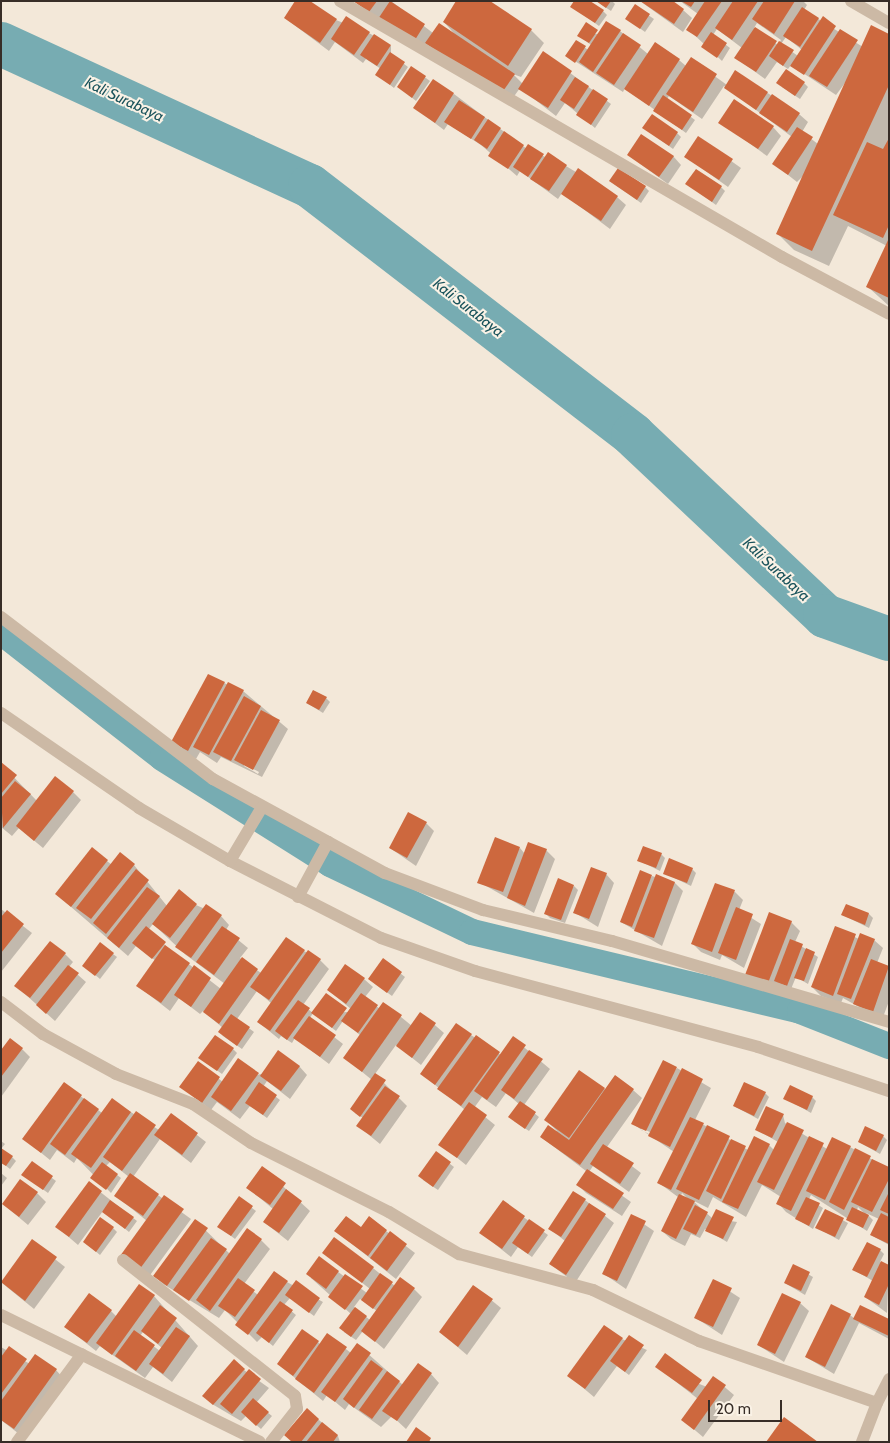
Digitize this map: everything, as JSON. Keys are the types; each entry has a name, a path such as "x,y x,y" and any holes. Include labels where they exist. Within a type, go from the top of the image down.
{"street":[{"path":"340,1 782,257 889,314"},
{"path":"851,1 889,23"},
{"path":"1,618 132,722 213,779 260,811 326,845 442,897 889,1022"},
{"path":"1,713 58,756 298,898 432,958 758,1047 889,1090"},
{"path":"232,858 260,811"},
{"path":"298,898 326,845"},
{"path":"1,1002 43,1034 116,1074 193,1104 251,1143 389,1212 459,1254 593,1290 699,1341 877,1403"},
{"path":"123,1260 295,1396 296,1409 271,1442"},
{"path":"1,1315 77,1360 260,1442"},
{"path":"17,1442 77,1360"},
{"path":"862,1442 877,1403 889,1379"}],"building":[{"path":"295,1 310,1 337,19 320,43 284,18"},
{"path":"353,1 377,1 369,12"},
{"path":"390,1 425,24 413,43 378,19"},
{"path":"456,1 490,1 532,29 508,66 443,22"},
{"path":"574,1 590,1 604,10 595,23 570,7"},
{"path":"596,1 611,1 606,8"},
{"path":"640,1 673,1 684,9 674,24"},
{"path":"681,1 695,1 691,7"},
{"path":"705,1 722,1 697,37 686,30"},
{"path":"733,1 758,1 732,40 715,28"},
{"path":"764,1 795,1 774,34 752,19"},
{"path":"635,4 650,14 640,29 625,19"},
{"path":"802,7 819,18 800,47 783,36"},
{"path":"346,16 370,32 354,55 331,39"},
{"path":"823,16 836,26 804,75 790,66"},
{"path":"606,21 621,30 593,72 579,62"},
{"path":"586,22 598,30 589,43 577,36"},
{"path":"439,23 515,74 501,94 425,43"},
{"path":"871,25 889,34 889,85 812,251 776,234"},
{"path":"755,27 777,41 756,72 734,58"},
{"path":"840,29 858,40 827,87 809,76"},
{"path":"711,32 727,43 717,58 701,47"},
{"path":"623,33 641,45 614,85 596,73"},
{"path":"374,34 391,45 377,66 360,55"},
{"path":"576,40 586,46 575,63 565,56"},
{"path":"779,41 794,50 783,66 769,56"},
{"path":"655,42 680,59 649,106 624,89"},
{"path":"543,51 572,71 548,108 518,89"},
{"path":"390,52 405,62 390,85 375,75"},
{"path":"691,57 717,74 693,112 666,94"},
{"path":"411,66 426,76 412,98 397,87"},
{"path":"786,69 805,82 795,96 776,83"},
{"path":"735,70 768,92 756,110 724,88"},
{"path":"575,77 589,86 574,109 560,100"},
{"path":"433,79 454,93 435,123 413,108"},
{"path":"593,89 608,99 591,125 576,115"},
{"path":"772,94 800,113 787,132 759,113"},
{"path":"663,95 692,115 682,130 653,111"},
{"path":"734,99 774,126 758,149 718,123"},
{"path":"459,100 485,117 471,139 444,122"},
{"path":"652,114 678,132 669,146 642,128"},
{"path":"488,119 501,128 487,149 474,140"},
{"path":"797,127 813,137 788,175 772,164"},
{"path":"504,131 524,145 508,169 488,156"},
{"path":"641,134 674,156 659,177 627,155"},
{"path":"698,136 733,159 719,180 684,157"},
{"path":"889,138 889,225 883,238 833,215 867,142 883,149"},
{"path":"528,144 544,154 528,177 513,167"},
{"path":"548,152 567,165 549,191 530,179"},
{"path":"578,168 618,196 601,221 561,194"},
{"path":"618,168 646,186 637,200 609,181"},
{"path":"696,169 722,186 712,202 685,184"},
{"path":"889,238 889,298 866,287"},
{"path":"208,674 225,682 188,751 171,742"},
{"path":"228,682 244,690 209,755 193,747"},
{"path":"313,690 327,697 319,710 306,703"},
{"path":"244,696 261,706 231,761 213,752"},
{"path":"261,710 280,720 253,770 234,760"},
{"path":"1,762 17,775 1,794"},
{"path":"55,776 74,791 34,841 16,826"},
{"path":"15,781 31,794 3,828 1,798"},
{"path":"408,812 427,822 407,858 389,848"},
{"path":"495,837 520,847 503,892 477,883"},
{"path":"528,842 547,849 525,906 507,898"},
{"path":"643,846 662,853 656,868 637,861"},
{"path":"92,847 108,860 71,907 55,894"},
{"path":"120,852 135,864 91,919 76,908"},
{"path":"669,858 693,868 687,883 663,874"},
{"path":"591,867 607,873 589,919 573,913"},
{"path":"136,869 149,880 106,934 93,923"},
{"path":"640,870 652,875 632,927 620,922"},
{"path":"656,874 675,882 654,938 634,931"},
{"path":"558,878 574,885 561,920 544,914"},
{"path":"715,883 735,890 712,952 691,944"},
{"path":"147,887 160,896 119,948 107,938"},
{"path":"179,889 197,904 170,938 152,924"},
{"path":"206,904 222,915 191,958 175,947"},
{"path":"846,904 869,913 865,925 841,915"},
{"path":"736,907 753,914 736,960 718,953"},
{"path":"7,910 24,924 1,953 1,917"},
{"path":"769,912 792,921 768,983 745,975"},
{"path":"146,926 166,942 152,959 132,943"},
{"path":"222,926 240,938 214,975 196,962"},
{"path":"835,926 856,934 833,996 811,987"},
{"path":"860,933 875,939 851,999 837,994"},
{"path":"286,937 305,950 269,1000 250,987"},
{"path":"790,939 803,944 787,986 774,981"},
{"path":"50,941 66,953 30,998 14,986"},
{"path":"100,942 114,953 95,976 82,966"},
{"path":"165,945 190,963 161,1003 136,986"},
{"path":"806,948 815,952 804,981 794,978"},
{"path":"308,950 321,959 270,1031 257,1022"},
{"path":"242,957 258,969 219,1024 203,1012"},
{"path":"383,958 402,972 387,993 368,979"},
{"path":"871,959 889,966 873,1012 853,1004"},
{"path":"345,964 365,978 346,1004 327,990"},
{"path":"68,965 79,973 46,1014 36,1005"},
{"path":"194,965 211,978 191,1007 174,995"},
{"path":"326,993 347,1008 332,1028 311,1013"},
{"path":"361,993 378,1005 358,1033 341,1021"},
{"path":"298,1000 310,1008 287,1040 275,1031"},
{"path":"383,1002 402,1015 362,1072 343,1058"},
{"path":"420,1012 436,1023 412,1058 396,1046"},
{"path":"231,1014 250,1027 237,1046 218,1032"},
{"path":"309,1016 336,1035 320,1057 293,1038"},
{"path":"456,1023 472,1034 435,1085 420,1074"},
{"path":"215,1035 234,1048 217,1071 198,1058"},
{"path":"476,1035 500,1052 461,1106 437,1089"},
{"path":"513,1036 526,1045 487,1100 474,1091"},
{"path":"10,1038 23,1048 1,1077 1,1050"},
{"path":"278,1050 300,1066 281,1091 260,1076"},
{"path":"529,1050 543,1059 514,1099 501,1090"},
{"path":"238,1058 259,1073 231,1111 211,1097"},
{"path":"663,1060 677,1067 646,1131 631,1124"},
{"path":"198,1061 220,1077 202,1103 179,1087"},
{"path":"682,1068 703,1079 670,1147 648,1136"},
{"path":"579,1070 605,1088 569,1138 544,1120"},
{"path":"375,1073 386,1080 360,1117 350,1109"},
{"path":"615,1075 634,1089 580,1165 540,1137 548,1125 569,1140"},
{"path":"64,1082 82,1095 41,1153 22,1139"},
{"path":"259,1082 277,1095 263,1115 245,1103"},
{"path":"744,1082 766,1092 754,1116 733,1106"},
{"path":"790,1085 813,1096 807,1110 783,1099"},
{"path":"385,1086 400,1096 371,1136 356,1126"},
{"path":"84,1098 99,1109 65,1155 50,1144"},
{"path":"112,1098 131,1112 91,1168 71,1154"},
{"path":"520,1101 536,1112 525,1129 508,1117"},
{"path":"469,1102 487,1115 457,1158 438,1145"},
{"path":"766,1106 784,1114 772,1138 755,1130"},
{"path":"136,1111 156,1125 122,1171 103,1157"},
{"path":"171,1113 198,1133 182,1155 154,1135"},
{"path":"690,1117 704,1123 671,1190 657,1183"},
{"path":"787,1122 804,1130 774,1190 757,1182"},
{"path":"707,1125 730,1136 699,1200 676,1189"},
{"path":"865,1126 884,1135 876,1151 858,1142"},
{"path":"754,1136 770,1144 738,1209 722,1202"},
{"path":"809,1136 824,1143 791,1211 776,1204"},
{"path":"832,1137 851,1146 825,1200 806,1191"},
{"path":"731,1139 746,1146 721,1199 706,1191"},
{"path":"603,1144 634,1163 620,1184 590,1164"},
{"path":"1,1148 13,1156 6,1166 1,1163"},
{"path":"855,1148 871,1156 844,1210 829,1202"},
{"path":"436,1151 451,1162 433,1187 418,1176"},
{"path":"872,1159 889,1167 889,1179 872,1212 851,1202"},
{"path":"32,1161 53,1176 43,1190 21,1175"},
{"path":"102,1162 118,1174 106,1190 90,1178"},
{"path":"262,1166 286,1183 270,1205 246,1188"},
{"path":"587,1169 624,1193 613,1209 576,1185"},
{"path":"130,1173 159,1194 143,1216 114,1196"},
{"path":"20,1179 38,1192 19,1217 2,1204"},
{"path":"89,1181 102,1191 69,1237 55,1227"},
{"path":"286,1189 302,1201 279,1233 263,1222"},
{"path":"573,1191 586,1199 561,1237 548,1229"},
{"path":"889,1192 889,1214 880,1210"},
{"path":"679,1194 695,1201 676,1239 661,1231"},
{"path":"164,1195 184,1209 139,1270 120,1256"},
{"path":"239,1196 253,1206 231,1236 217,1227"},
{"path":"806,1197 820,1203 809,1226 795,1219"},
{"path":"110,1200 134,1217 125,1229 102,1212"},
{"path":"503,1200 525,1216 502,1249 479,1233"},
{"path":"589,1203 606,1214 566,1275 549,1264"},
{"path":"695,1205 708,1212 696,1235 683,1229"},
{"path":"852,1207 869,1215 863,1228 846,1220"},
{"path":"716,1209 734,1217 723,1239 705,1231"},
{"path":"825,1209 844,1218 835,1237 815,1228"},
{"path":"881,1213 889,1217 889,1244 870,1235"},
{"path":"631,1214 646,1221 617,1281 602,1274"},
{"path":"346,1216 361,1227 369,1216 387,1230 368,1256 334,1231"},
{"path":"100,1217 114,1227 96,1252 83,1242"},
{"path":"195,1219 208,1228 167,1286 153,1276"},
{"path":"529,1219 545,1230 528,1254 512,1243"},
{"path":"247,1228 262,1239 210,1311 196,1300"},
{"path":"390,1231 407,1244 387,1271 370,1258"},
{"path":"334,1237 374,1267 362,1283 322,1253"},
{"path":"211,1238 227,1249 189,1301 173,1290"},
{"path":"32,1239 57,1257 25,1301 1,1282"},
{"path":"867,1242 881,1249 867,1277 852,1270"},
{"path":"319,1256 339,1271 326,1289 306,1274"},
{"path":"881,1261 889,1265 889,1284 879,1305 864,1297"},
{"path":"793,1264 810,1272 801,1291 784,1283"},
{"path":"274,1271 288,1281 248,1335 235,1325"},
{"path":"380,1273 393,1282 373,1309 361,1300"},
{"path":"345,1274 363,1286 345,1310 328,1297"},
{"path":"400,1277 415,1288 375,1342 361,1331"},
{"path":"238,1278 255,1290 235,1317 218,1306"},
{"path":"713,1279 732,1288 713,1327 694,1318"},
{"path":"296,1280 320,1298 309,1313 285,1295"},
{"path":"139,1284 155,1295 112,1355 96,1343"},
{"path":"473,1285 493,1299 458,1347 439,1332"},
{"path":"89,1293 112,1310 87,1343 64,1327"},
{"path":"782,1293 801,1302 775,1354 757,1345"},
{"path":"280,1301 293,1310 269,1343 256,1333"},
{"path":"831,1304 851,1314 825,1367 805,1357"},
{"path":"160,1305 177,1318 158,1344 141,1331"},
{"path":"860,1305 889,1319 889,1336 853,1319"},
{"path":"355,1307 367,1316 351,1337 339,1328"},
{"path":"604,1325 623,1338 585,1389 567,1376"},
{"path":"176,1327 190,1336 163,1374 149,1364"},
{"path":"302,1329 319,1341 293,1376 277,1364"},
{"path":"134,1330 155,1345 136,1371 115,1356"},
{"path":"327,1333 347,1347 314,1393 295,1379"},
{"path":"629,1335 644,1345 625,1372 610,1361"},
{"path":"357,1343 371,1353 335,1402 321,1392"},
{"path":"9,1346 27,1359 1,1394 1,1357"},
{"path":"665,1353 702,1380 692,1393 655,1367"},
{"path":"35,1354 57,1369 14,1429 1,1420 1,1401"},
{"path":"234,1359 245,1369 213,1405 202,1396"},
{"path":"371,1360 383,1369 354,1408 343,1399"},
{"path":"418,1363 432,1373 397,1421 382,1411"},
{"path":"249,1369 261,1379 232,1414 220,1404"},
{"path":"387,1371 400,1381 372,1419 359,1410"},
{"path":"713,1376 726,1385 694,1430 681,1420"},
{"path":"253,1398 269,1412 256,1426 241,1412"},
{"path":"307,1408 319,1419 301,1442 292,1442 284,1435"},
{"path":"784,1417 818,1442 766,1442"},
{"path":"322,1422 338,1435 333,1442 306,1442"},
{"path":"416,1427 431,1438 429,1442 406,1442"}],"waterway":[{"name":"Kali Surabaya","path":"1,44 310,186 633,435 825,616 889,639"},
{"path":"1,632 162,758 330,864 472,932 800,1011 889,1046"}]}
